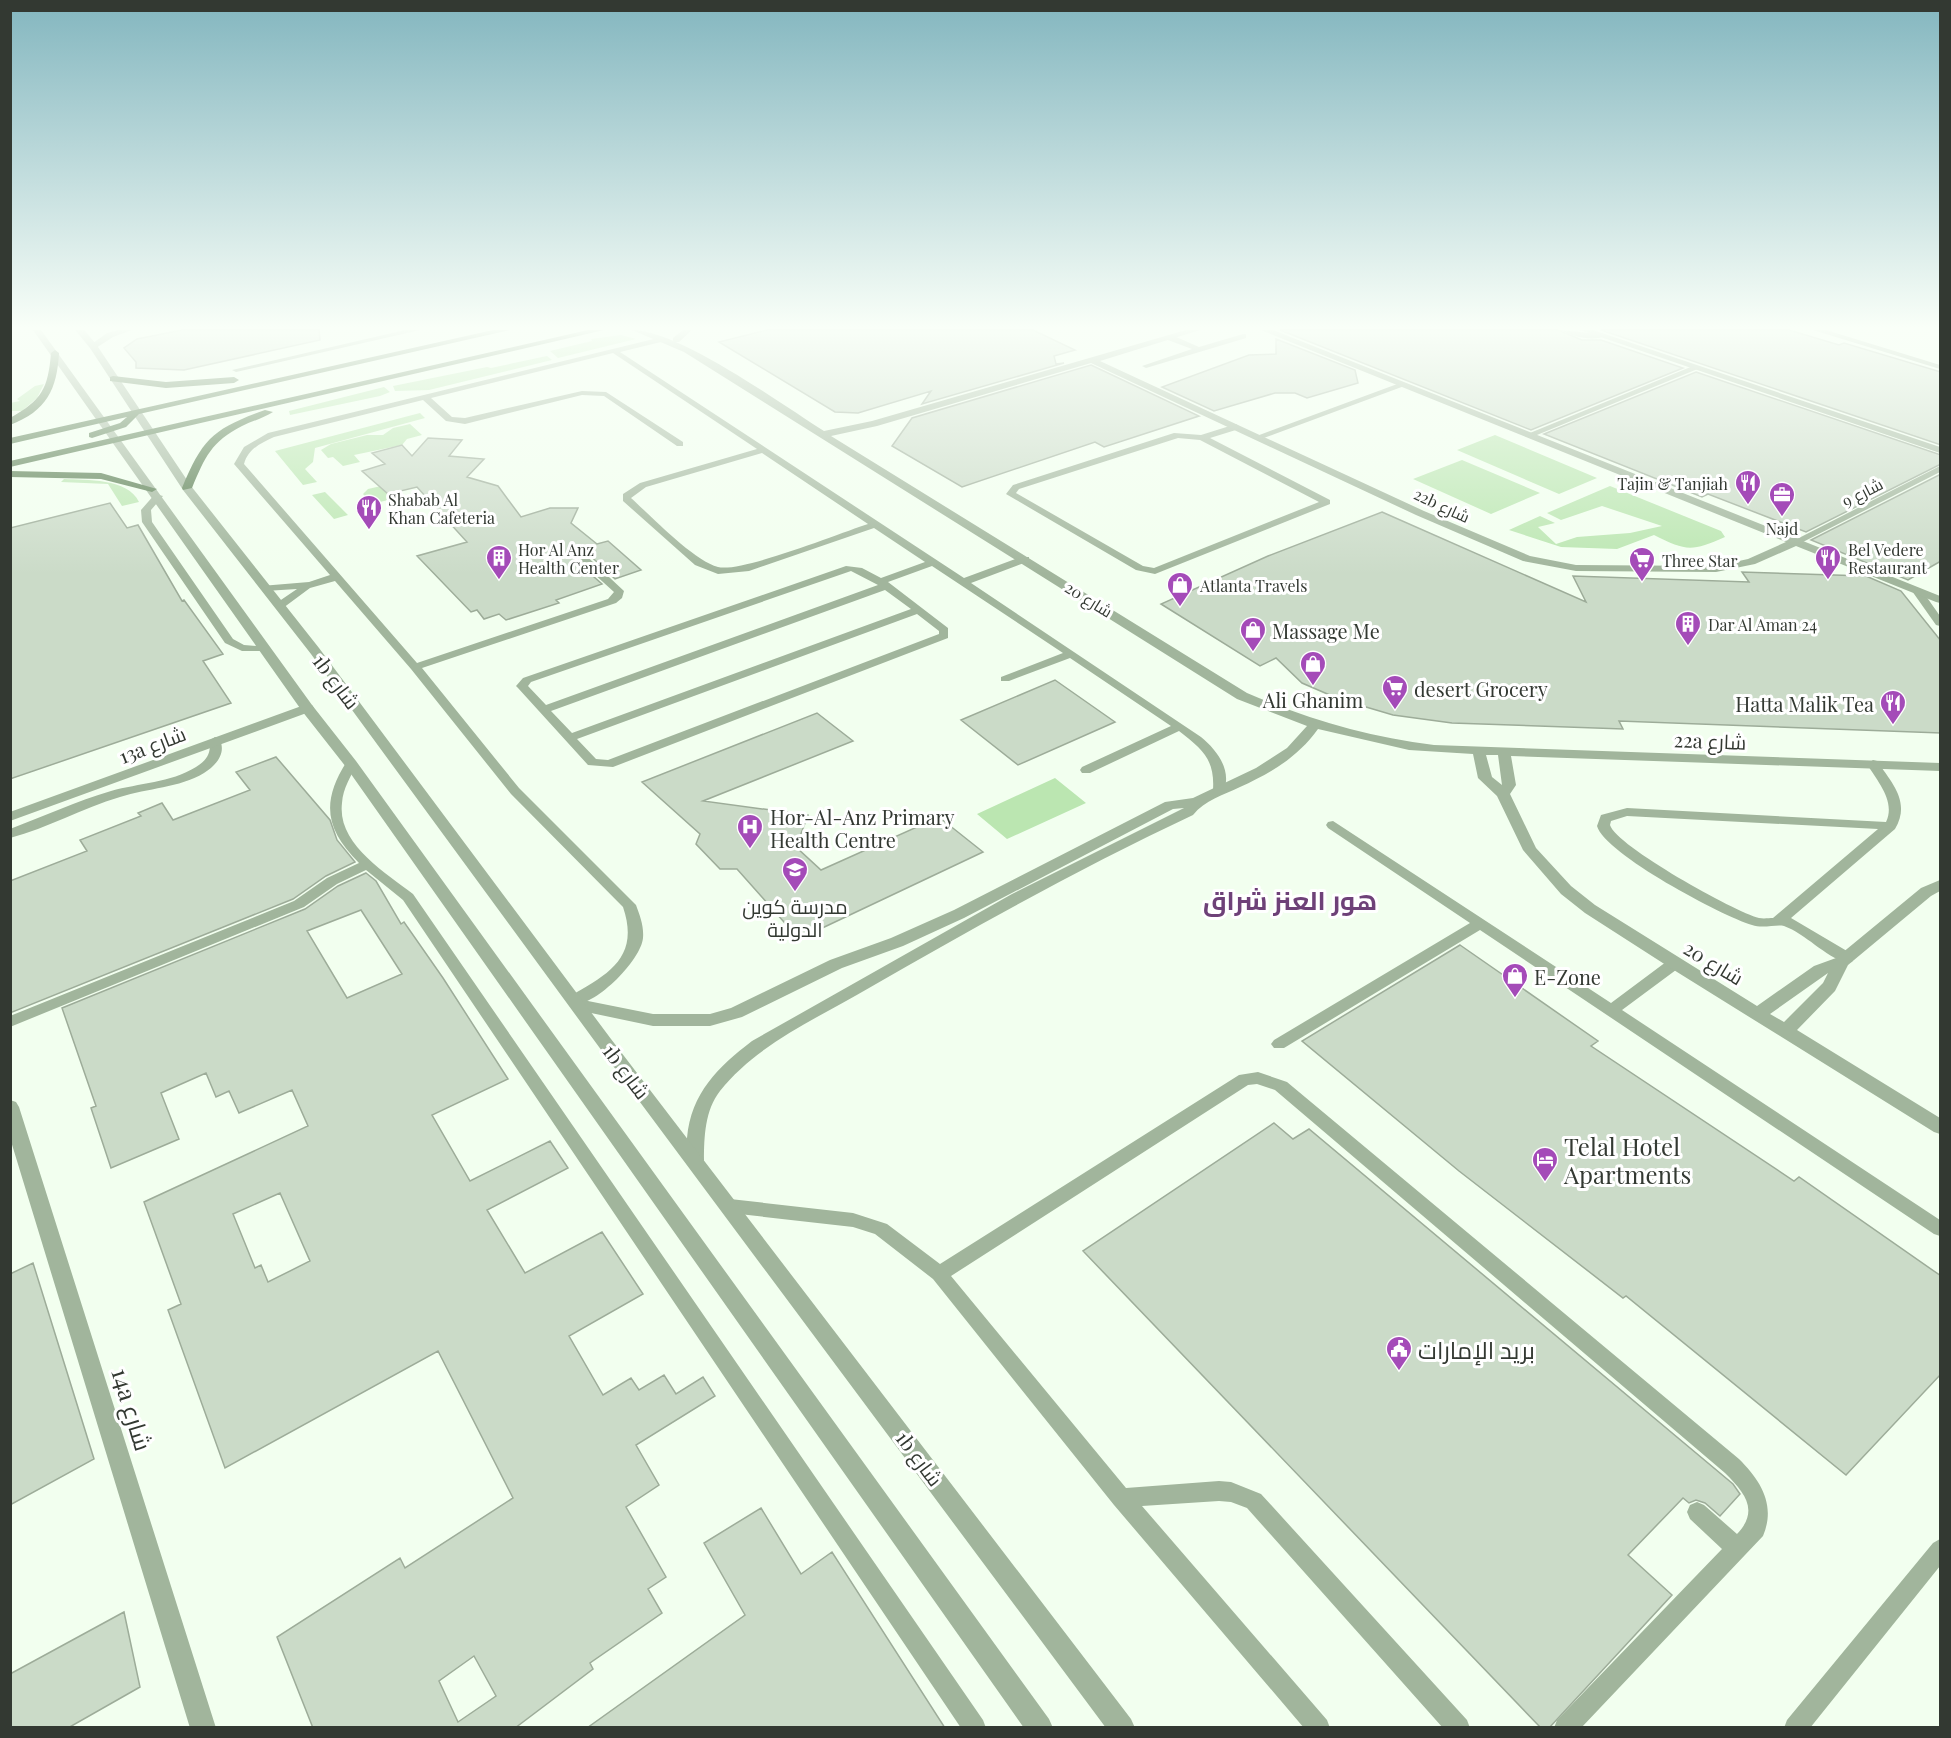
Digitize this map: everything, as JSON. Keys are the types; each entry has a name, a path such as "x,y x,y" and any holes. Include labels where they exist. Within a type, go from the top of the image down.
{"main road":[{"path":"10,422 28,411"},
{"path":"10,464 113,434 138,416 157,411"},
{"path":"10,441 102,419 138,416 160,411"},
{"path":"10,455 113,434 149,432 243,411"},
{"path":"187,488 204,451 229,430 272,411"},
{"path":"10,474 100,476 155,492"}],"street":[{"name":"1b شارع","path":"96,411 1040,1728"},
{"name":"1b شارع","path":"135,411 187,488 279,606 1122,1728"},
{"name":"شارع 20","path":"787,411 1242,696 1314,725 1403,746 1479,752 1485,778 1503,795 1530,850 1566,890 1590,909 1941,1127"},
{"path":"824,434 874,424 918,411"},
{"name":"22b شارع","path":"1202,411 1493,547 1543,563 1576,568 1716,569 1751,562 1798,541"},
{"path":"1469,411 1941,600"},
{"path":"1825,411 1941,450"},
{"path":"834,441 864,431 874,424"},
{"name":"13a شارع","path":"10,818 307,708"},
{"path":"577,1002 653,1020 673,1022 710,1020 736,1013 828,968 949,919 1170,805 1196,802 1298,747 1314,725"},
{"name":"22a شارع","path":"1479,752 1941,767"},
{"path":"1503,795 1509,785 1504,753"},
{"path":"694,1160 695,1134 701,1107 713,1086 759,1046 940,940 1188,812 1196,802"},
{"path":"1759,1013 1820,970 1845,960 1926,892 1941,885"},
{"path":"1787,1030 1829,987 1845,960"},
{"name":"14a شارع","path":"10,1107 203,1728"}],"lane":[{"path":"368,411 272,435 248,448 240,456 239,464 414,667 515,791 629,905 636,919 637,936 632,953 621,970 577,1002"},
{"path":"440,411 449,419 465,422 509,411"},
{"path":"629,411 680,444"},
{"path":"705,411 1180,726 1210,752 1218,763 1221,775 1219,790"},
{"path":"1258,437 1330,411"},
{"path":"1529,435 1589,411"},
{"path":"1202,438 1327,502 1155,571 1140,568 1011,494 1016,487 1177,435 1202,438 1236,427"},
{"path":"764,450 643,485 628,494 626,499 699,563 718,571 745,569 876,524"},
{"name":"شارع 9","path":"1798,541 1941,469"},
{"path":"155,492 146,510 147,522 229,641 242,648 266,649"},
{"path":"414,667 603,605 618,596 619,591 616,586 575,551"},
{"path":"963,582 1025,559"},
{"path":"542,710 882,584 933,562"},
{"path":"850,568 860,569 917,610 945,630 944,636 618,761 600,764 592,762 522,686 527,680 850,568"},
{"path":"265,588 309,585 336,576"},
{"path":"279,606 309,585"},
{"path":"1917,591 1941,623"},
{"path":"570,738 917,610"},
{"path":"1005,679 1071,654"},
{"path":"1086,770 1180,726"},
{"path":"10,834 114,795 188,776 205,766 216,755 218,748 215,741"},
{"path":"351,764 336,794 334,808 344,835 367,864 408,897 975,1728"},
{"path":"1873,764 1898,806 1897,817 1890,826 1782,919 1766,924 1754,921 1652,867 1605,833 1603,825 1606,818 1627,812 1890,826"},
{"path":"1334,825 1941,1229"},
{"path":"10,1022 298,904 332,881 367,864"},
{"path":"1782,919 1845,960"},
{"path":"1278,1044 1481,923"},
{"path":"1612,1010 1676,963"},
{"path":"939,1274 1245,1079 1270,1080 1281,1086 1749,1483 1759,1501 1756,1529 1564,1728"},
{"path":"730,1206 853,1220 880,1229 939,1274 1120,1498 1319,1728"},
{"path":"1120,1498 1219,1491 1231,1492 1254,1501 1460,1728"},
{"path":"1697,1512 1738,1549"},
{"path":"1795,1728 1941,1550"}],"green space":[{"path":"289,411 308,411 290,415"},
{"path":"420,413 425,418 315,448 313,462 305,469 317,482 303,485 275,451"},
{"path":"410,424 422,435 407,439 402,445 354,455 360,462 343,466 333,457 328,458 321,450 331,444 367,435 383,435 393,428"},
{"path":"1495,435 1597,478 1559,494 1457,450"},
{"path":"1462,460 1540,493 1491,514 1413,479"},
{"path":"64,479 94,480 116,484 134,494 139,502 122,506 108,484 61,482"},
{"path":"390,484 398,492 388,500 372,504 363,494 368,489"},
{"path":"1610,486 1721,531 1725,537 1689,548 1654,535 1617,549 1561,547 1509,530 1540,516 1555,523 1538,527 1556,544 1577,537 1630,533 1662,526 1602,506 1561,520 1547,513"},
{"path":"325,492 348,515 334,519 312,495"},
{"path":"1055,778 1086,803 1007,839 977,814"}],"building":[{"path":"834,411 864,411 858,413"},
{"path":"935,411 1189,411 1199,416 1104,447 1095,442 962,487 892,446 912,418"},
{"path":"1484,411 1577,411 1531,430"},
{"path":"1600,411 1811,411 1941,455 1941,464 1806,532 1708,494 1702,497 1544,434"},
{"path":"1841,411 1941,411 1941,445"},
{"path":"428,438 462,440 449,456 484,459 467,477 498,486 521,517 550,508 578,508 571,523 597,544 608,541 641,570 615,579 581,547 571,547 569,555 602,584 556,600 559,603 506,620 499,614 484,619 477,610 471,612 417,556 467,542 417,487 388,494 362,471 385,464 372,453 402,445 412,456"},
{"path":"1941,474 1941,561 1908,580 1811,540"},
{"path":"110,503 127,528 138,525 182,601 184,600 223,654 203,661 231,703 10,779 10,528"},
{"path":"1382,512 1586,602 1573,576 1749,582 1742,572 1866,576 1901,591 1941,641 1941,733 1619,721 1623,729 1452,723 1393,715 1339,699 1302,683 1276,658 1260,666 1161,604 1268,556"},
{"path":"1055,680 1115,722 1018,765 961,720"},
{"path":"817,713 853,741 703,801 808,815 796,847 821,870 939,817 983,852 799,939 737,869 720,869 696,844 700,834 642,782"},
{"path":"276,757 330,820 337,840 355,862 326,876 293,899 10,1013 10,881 87,851 80,840 141,816 138,813 162,803 173,820 250,790 236,772"},
{"path":"366,873 376,881 401,924 404,922 443,978 508,1079 432,1115 470,1181 550,1141 568,1168 487,1210 525,1273 602,1232 643,1294 569,1336 603,1395 631,1378 639,1390 664,1375 676,1394 703,1377 715,1396 636,1445 659,1485 626,1507 666,1577 648,1589 662,1613 590,1663 593,1669 515,1728 313,1728 277,1637 400,1558 405,1568 513,1498 438,1351 225,1468 168,1310 181,1304 144,1202 308,1126 292,1090 239,1113 229,1091 216,1097 206,1073 161,1093 179,1139 111,1168 91,1108 96,1106 62,1008 305,909 338,886","holes":["361,910 402,974 347,998 307,931","280,1193 310,1261 268,1282 261,1265 255,1268 233,1214","474,1656 496,1696 458,1722 439,1681"]},
{"path":"1460,945 1598,1041 1591,1046 1794,1181 1799,1177 1941,1276 1941,1374 1846,1475 1626,1296 1623,1298 1459,1171 1302,1041"},
{"name":"بريد الإمارات","path":"1274,1123 1293,1139 1309,1129 1733,1484 1740,1494 1720,1516 1705,1503 1696,1500 1689,1503 1683,1498 1628,1555 1672,1595 1549,1728 1541,1728 1083,1251"},
{"path":"33,1263 94,1459 10,1505 10,1274"},
{"path":"761,1508 801,1574 832,1552 945,1728 587,1728 745,1615 704,1543"},
{"path":"124,1612 140,1687 68,1728 10,1728 10,1674"}],"place":[{"name":"Tajin & Tanjiah","path":"1748,506"},
{"name":"Najd","path":"1782,518"},
{"name":"Shabab Al Khan Cafeteria","path":"369,531"},
{"name":"Hor Al Anz Health Center","path":"499,581"},
{"name":"Bel Vedere Restaurant","path":"1828,581"},
{"name":"Three Star","path":"1642,583"},
{"name":"Atlanta Travels","path":"1180,608"},
{"name":"Dar Al Aman 24","path":"1688,647"},
{"name":"Massage Me","path":"1253,653"},
{"name":"Ali Ghanim","path":"1313,687"},
{"name":"desert Grocery","path":"1395,711"},
{"name":"Hatta Malik Tea","path":"1893,726"},
{"name":"Hor-Al-Anz Primary Health Centre","path":"750,850"},
{"name":"مدرسة كوين الدولية","path":"795,893"},
{"name":"E-Zone","path":"1515,999"},
{"name":"Telal Hotel Apartments","path":"1545,1183"},
{"name":"بريد الإمارات","path":"1399,1372"}],"district":[{"name":"هور العنز شراق","path":"1290,899"}]}
